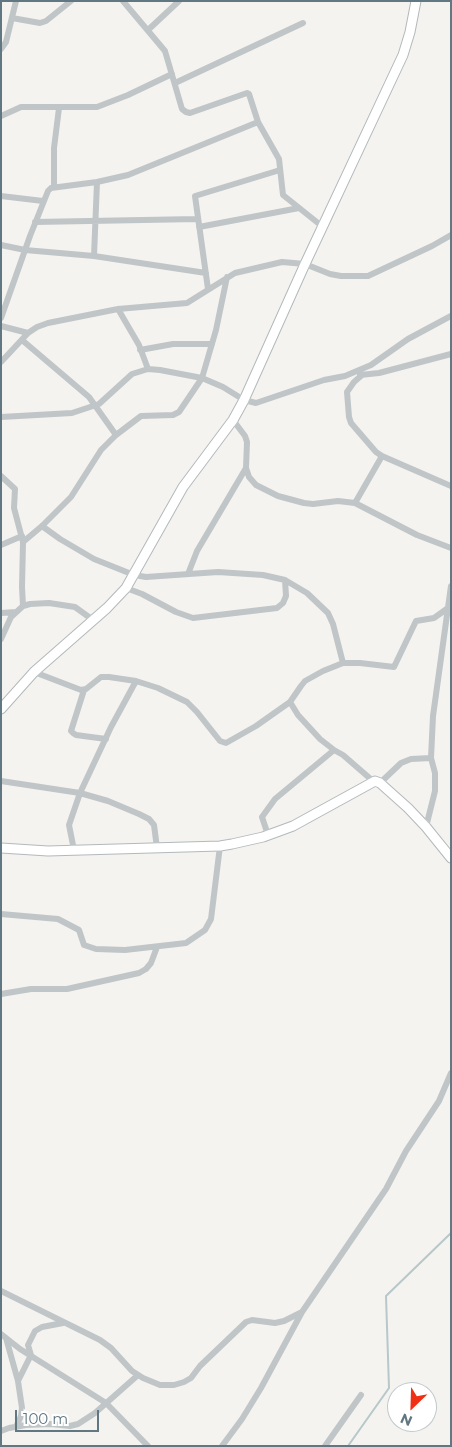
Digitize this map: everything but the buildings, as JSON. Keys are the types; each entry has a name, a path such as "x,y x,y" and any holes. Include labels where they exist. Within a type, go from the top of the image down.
{"street":[{"path":"1,49 6,42 16,1"},
{"path":"12,18 40,23 46,22 71,1"},
{"path":"123,1 165,51 182,109 186,112 190,113 246,93 250,96 258,122 279,159 283,195 322,227"},
{"path":"148,30 179,1"},
{"path":"1,709 34,672 117,599 126,588 183,487 233,420 244,400 405,48 416,1"},
{"path":"175,83 303,23"},
{"path":"1,116 21,107 98,107 172,74"},
{"path":"54,187 54,143 59,108"},
{"path":"1,318 48,191 54,187 97,182 128,175 258,122"},
{"path":"208,290 197,219 196,195 280,170"},
{"path":"94,256 97,182"},
{"path":"1,196 44,201"},
{"path":"199,228 299,208"},
{"path":"35,222 197,219"},
{"path":"1,362 28,333 48,323 118,309 187,303 235,273 282,262 305,264 330,274 341,276 368,276 451,235"},
{"path":"1,245 25,250 94,256 206,273"},
{"path":"1,545 23,539 42,526 71,497 101,450 116,435 141,416 176,415 202,378 212,344 227,277"},
{"path":"118,309 140,350 148,370"},
{"path":"1,417 72,413 96,405 106,399 132,374 148,370 160,370 202,378 224,387 244,400 256,403 324,380 352,373 371,365 408,339 451,316"},
{"path":"1,326 28,333"},
{"path":"22,340 79,387 96,405 116,435"},
{"path":"140,350 174,344 212,344"},
{"path":"352,373 362,375 379,373 451,354"},
{"path":"362,375 347,392 349,417 370,446 382,456 451,486"},
{"path":"233,420 245,436 246,468 249,477 256,485 278,496 313,504 338,501 355,503 417,535 451,548"},
{"path":"355,503 382,456"},
{"path":"188,574 197,551 246,468"},
{"path":"1,476 15,489 14,508 23,539 22,587 24,606"},
{"path":"42,526 94,559 134,575 146,577 218,572 263,575 285,580 307,593 328,613 333,624 343,663"},
{"path":"126,588 193,618 277,608 286,596 285,580"},
{"path":"426,826 435,791 435,773 431,758 433,716 451,586"},
{"path":"1,639 16,612 24,606 38,603 66,606 80,610 93,620"},
{"path":"106,739 76,734 71,731 84,690 101,677 136,681 158,688 187,702 220,741 226,743 256,726 290,702 305,681 343,663 394,667 416,621 434,618 448,608"},
{"path":"1,613 16,612"},
{"path":"34,672 84,690"},
{"path":"74,850 69,825 80,793 136,681"},
{"path":"290,702 298,715 320,739 377,782 426,826 451,858"},
{"path":"268,835 262,817 275,799 334,750"},
{"path":"1,848 23,851 220,846 268,835 293,826 377,782 401,763 431,758"},
{"path":"1,782 80,793 108,801 150,819 154,825 157,848"},
{"path":"1,914 58,919 79,930 84,945 89,948 125,950 186,943 209,925 220,846"},
{"path":"1,994 31,989 67,989 138,973 146,969 151,963 157,947"},
{"path":"222,1446 242,1419 302,1312 386,1189 406,1151 439,1100 451,1073"},
{"path":"1,1291 100,1340 111,1348 125,1365 138,1375 160,1385 174,1385 191,1378 200,1366 246,1322 252,1320 275,1323 284,1321 302,1312"},
{"path":"18,1381 30,1356 28,1345 35,1331 42,1327 63,1323"},
{"path":"4,1336 30,1356 106,1403 148,1446"},
{"path":"4,1336 18,1381 22,1408 21,1416 16,1426"},
{"path":"1,1431 16,1426 51,1424 70,1426 85,1420 138,1375"},
{"path":"325,1446 360,1395"}],"waterway":[{"path":"348,1446 389,1388 386,1296 451,1233"}]}
